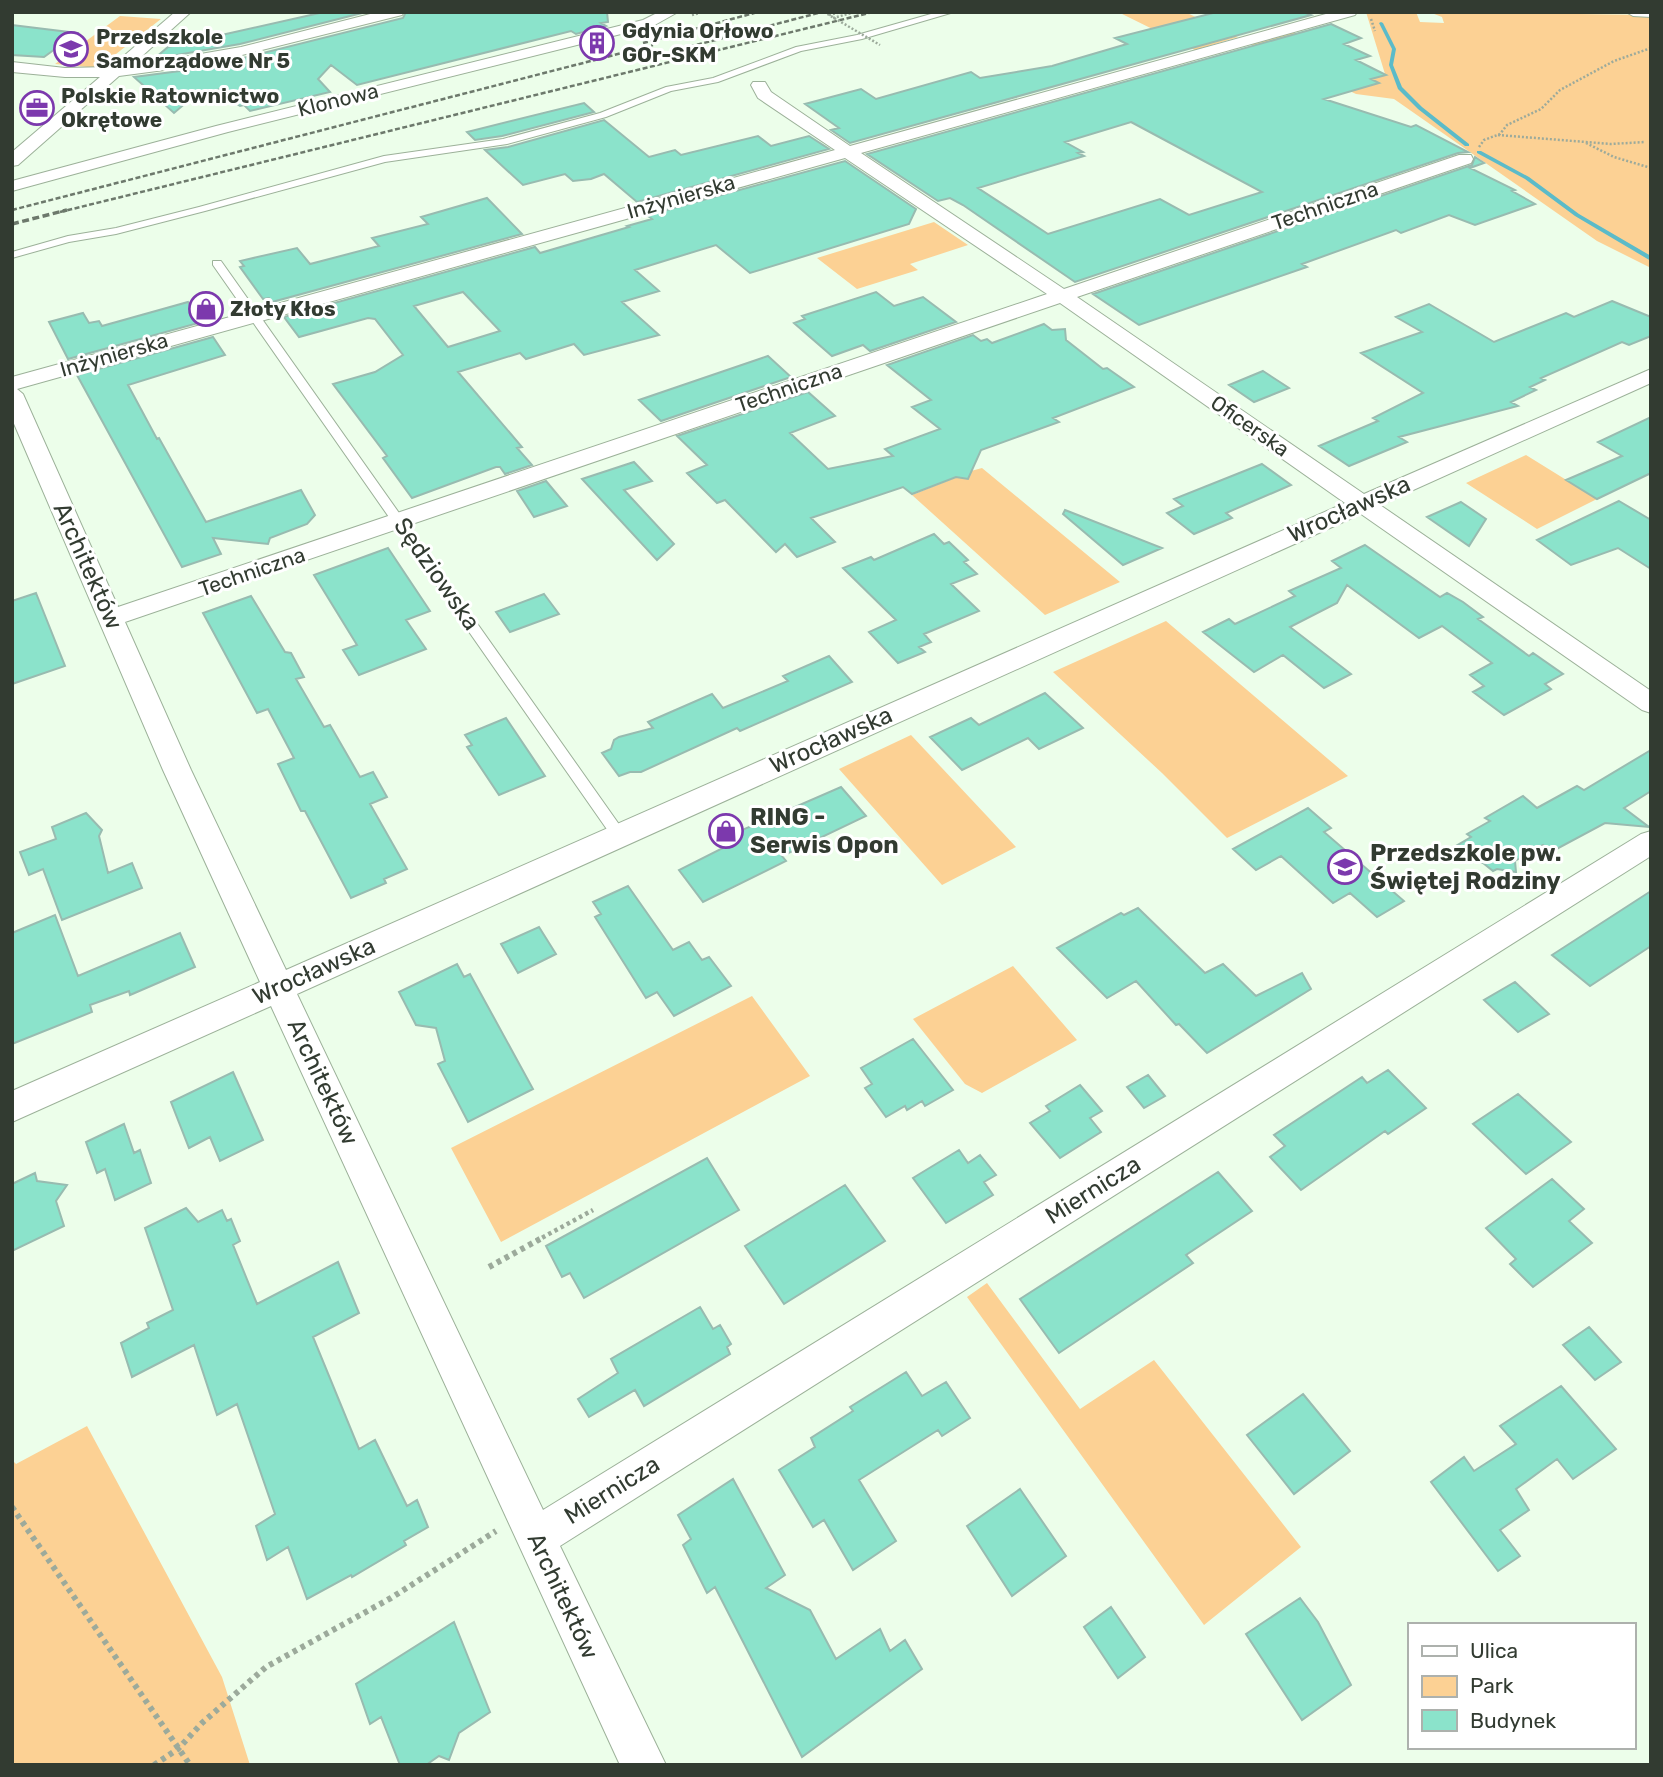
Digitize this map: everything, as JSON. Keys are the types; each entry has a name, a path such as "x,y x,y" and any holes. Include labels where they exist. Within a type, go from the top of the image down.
{"street":[{"path":"12,161 184,12"},
{"path":"12,67 80,73 154,67 238,52 397,12"},
{"name":"Inżynierska","path":"12,384 1350,12"},
{"path":"1633,12 1651,13"},
{"name":"Klonowa","path":"12,186 222,129 648,23 664,13"},
{"name":"Oficerska","path":"759,85 764,95 1062,296 1651,704"},
{"name":"Techniczna","path":"112,618 1465,159"},
{"name":"Wrocławska","path":"12,1107 618,834 1651,375"},
{"name":"Architektów","path":"12,394 177,770 529,1525 644,1765"},
{"name":"Miernicza","path":"529,1525 1651,842"}],"lane":[{"path":"12,255 55,242 116,231 202,209 384,159 504,142 603,116 669,89 715,80 799,49 859,37 950,12"},
{"name":"Sędziowska","path":"217,263 618,834"}],"path":[{"path":"824,12 880,45"},
{"path":"833,18 855,12"},
{"path":"829,15 840,13"},
{"path":"1498,135 1507,125 1541,109 1560,90 1614,61 1651,48"},
{"path":"1465,159 1471,157 1469,153 1478,148 1484,140 1498,135 1611,144 1645,142"},
{"path":"1582,141 1614,157 1651,168"},
{"path":"489,1268 593,1210"},
{"path":"12,1507 190,1765"},
{"path":"154,1765 178,1749 202,1723 266,1667 529,1525"}],"green space":[{"path":"1118,12 1185,12 1238,37 1195,50"},
{"path":"1366,12 1416,12 1420,22 1444,23 1442,17 1429,12 1651,15 1651,268 1597,241 1394,99 1356,94 1251,44 1293,32 1385,74"},
{"path":"120,16 161,19 98,68 55,64"},
{"path":"934,222 968,245 910,264 918,270 857,289 817,258"},
{"path":"1526,455 1597,499 1537,529 1466,483"},
{"path":"982,468 1120,582 1045,615 912,495 957,477 967,479 971,471"},
{"path":"1166,621 1348,776 1227,838 1162,773 1053,672"},
{"path":"911,735 1016,847 942,885 839,769"},
{"path":"1013,966 1077,1040 982,1093 965,1084 913,1019"},
{"path":"752,996 810,1076 501,1242 451,1148"},
{"path":"987,1283 1080,1409 1154,1360 1301,1547 1204,1625 967,1297"},
{"path":"87,1426 222,1677 250,1765 12,1765 12,1460 16,1464"}],"building":[{"path":"324,12 366,12 240,44 154,59 168,47"},
{"path":"406,12 607,12 608,22 601,23 606,26 576,34 571,31 357,85 331,65 318,79 330,92 250,111 244,105 240,106 231,100 220,89 188,101 174,113 134,77 203,68 403,18"},
{"path":"1217,12 1303,12 1311,15 850,143 831,130 839,128 805,104 861,89 876,99 971,72 980,78 1052,66 1127,44 1115,38"},
{"path":"1331,24 1361,38 1344,44 1370,56 1356,60 1386,75 1371,79 1379,83 1324,99 1411,127 1416,125 1468,152 1458,153 1075,282 963,205 950,198 938,201 867,154","holes":["1131,122 1262,192 1189,215 1160,199 1048,234 978,188 1084,156 1078,153 1083,152 1065,142"]},
{"path":"12,25 77,33 44,57 12,55"},
{"path":"584,103 594,112 502,136 475,140 467,132"},
{"path":"604,120 649,157 675,150 681,155 758,136 771,146 809,136 829,149 637,202 604,174 573,181 565,174 523,185 485,150 508,147"},
{"path":"1475,157 1484,163 1470,168 1515,190 1512,191 1535,204 1475,225 1449,215 1401,233 1396,230 1302,264 1307,267 1139,325 1093,294 1472,165"},
{"path":"845,161 916,209 909,224 750,273 716,245 635,270 659,291 622,302 659,335 584,355 574,344 526,359 520,353 458,372 522,447 517,448 532,465 505,474 500,467 496,467 412,498 383,458 387,456 333,384 375,372 403,355 375,319 368,318 299,337 284,317 535,247 540,253 652,219 648,216","holes":["463,292 500,331 448,347 414,306"]},
{"path":"487,198 522,234 272,302 269,298 263,299 240,267 244,266 240,261 297,248 310,264 379,246 372,238 428,224 421,217"},
{"path":"876,292 894,306 923,297 956,322 870,351 863,345 832,356 794,323 805,319 802,316"},
{"path":"1612,301 1651,317 1651,336 1629,345 1622,342 1541,378 1545,380 1530,387 1536,390 1511,402 1518,406 1399,437 1407,442 1349,466 1319,446 1378,421 1373,418 1423,393 1361,353 1422,332 1396,317 1429,304 1494,342 1566,313 1574,317"},
{"path":"188,302 202,322 68,359 49,322 83,313 89,323 99,321 102,326"},
{"path":"1044,324 1052,330 1065,329 1066,340 1103,369 1107,368 1134,387 1053,418 1059,422 981,450 968,479 956,477 912,494 903,487 811,518 835,542 797,557 785,544 776,552 725,500 717,503 687,473 707,465 677,436 808,392 835,416 790,433 828,469 893,456 885,449 940,429 912,407 931,400 887,365 973,335 981,341 987,339 992,343"},
{"path":"213,337 225,355 128,385 157,439 159,438 206,522 301,490 315,515 307,524 270,538 268,544 213,538 221,554 182,567 77,375"},
{"path":"768,356 791,377 661,421 639,400"},
{"path":"1263,371 1289,388 1254,402 1229,385"},
{"path":"1651,417 1651,473 1597,499 1566,480 1622,456 1598,442"},
{"path":"634,462 652,481 624,490 674,544 657,560 582,479"},
{"path":"1262,464 1291,485 1226,513 1232,518 1194,534 1167,513 1183,506 1174,499"},
{"path":"546,481 567,506 534,517 517,491"},
{"path":"1619,501 1651,520 1651,569 1618,548 1571,565 1537,540"},
{"path":"1461,502 1486,519 1469,546 1427,517"},
{"path":"1065,510 1162,548 1123,565 1063,514"},
{"path":"934,534 944,544 949,542 968,560 964,562 977,574 951,584 979,611 924,634 931,642 919,647 925,652 898,663 869,632 896,620 843,568 871,557 874,560"},
{"path":"1365,545 1440,597 1447,593 1463,602 1483,617 1478,619 1529,656 1533,653 1563,674 1545,684 1551,689 1504,715 1473,692 1484,686 1470,675 1492,663 1442,626 1419,638 1347,585 1337,603 1290,627 1351,674 1324,688 1283,655 1254,672 1203,632 1229,619 1235,624 1295,596 1289,591 1341,568 1332,561"},
{"path":"388,548 430,611 406,620 426,649 359,675 343,650 357,645 314,575"},
{"path":"36,593 65,666 12,684 12,601"},
{"path":"544,594 559,614 510,632 496,612"},
{"path":"251,596 285,652 291,653 304,677 296,679 324,727 330,725 360,777 373,772 387,797 370,804 407,869 384,879 386,883 351,898 305,811 301,811 278,764 294,758 268,709 257,713 203,613"},
{"path":"829,656 852,682 740,731 737,728 641,772 619,776 602,753 611,749 614,740 619,737 653,728 648,722 712,694 723,708 788,681 783,676"},
{"path":"1045,693 1083,728 1039,749 1028,738 962,770 930,737 971,718 979,725"},
{"path":"506,718 545,776 499,795 467,747 472,745 465,735"},
{"path":"1651,750 1651,791 1624,808 1649,827 1605,823 1551,852 1543,845 1515,861 1516,872 1497,869 1493,871 1483,863 1475,862 1456,846 1471,837 1467,834 1490,821 1485,818 1523,796 1537,808 1577,786 1584,790"},
{"path":"841,787 866,816 782,856 786,861 703,902 679,870 723,848 717,841"},
{"path":"1308,808 1331,828 1324,832 1404,901 1377,917 1350,893 1333,903 1281,856 1256,870 1233,849"},
{"path":"86,813 102,830 99,836 108,873 132,863 142,888 62,920 43,869 29,875 20,852 56,839 52,827"},
{"path":"628,886 673,950 689,942 702,960 709,957 731,986 674,1016 657,992 646,998 595,917 601,914 593,902"},
{"path":"1651,891 1651,946 1590,986 1552,955"},
{"path":"1138,908 1205,973 1223,964 1256,996 1302,973 1311,989 1207,1053 1179,1024 1176,1025 1136,981 1107,998 1057,948 1121,913 1124,915"},
{"path":"55,915 78,976 180,933 195,967 130,995 129,991 90,1005 92,1012 12,1044 12,933"},
{"path":"539,927 556,954 518,973 501,944"},
{"path":"457,964 464,977 470,974 533,1089 468,1122 438,1064 445,1061 436,1028 416,1025 399,992"},
{"path":"1515,982 1549,1014 1518,1032 1484,1000"},
{"path":"913,1039 953,1090 925,1106 922,1101 907,1110 905,1106 886,1117 865,1088 872,1084 861,1068"},
{"path":"1388,1070 1426,1108 1388,1134 1385,1131 1301,1190 1270,1157 1285,1146 1274,1135 1362,1077 1367,1083"},
{"path":"233,1072 263,1140 220,1161 210,1137 189,1148 171,1102"},
{"path":"1148,1075 1165,1096 1144,1108 1127,1087"},
{"path":"1080,1085 1102,1111 1090,1118 1101,1132 1060,1158 1030,1123 1050,1111 1046,1106"},
{"path":"1518,1094 1571,1142 1526,1174 1473,1124"},
{"path":"124,1124 134,1153 140,1150 151,1183 115,1200 105,1169 97,1173 86,1142"},
{"path":"959,1150 968,1163 980,1155 996,1175 984,1182 993,1195 946,1223 913,1178"},
{"path":"707,1158 739,1210 584,1298 570,1273 562,1277 546,1246"},
{"path":"1218,1172 1252,1211 1186,1255 1193,1263 1059,1353 1020,1299"},
{"path":"35,1173 37,1181 67,1185 56,1201 64,1226 12,1251 12,1184"},
{"path":"1552,1179 1584,1209 1569,1221 1592,1243 1533,1287 1510,1264 1516,1259 1486,1228"},
{"path":"845,1185 885,1241 784,1304 745,1246"},
{"path":"186,1208 198,1222 222,1210 227,1221 231,1219 240,1241 233,1245 257,1304 338,1262 359,1313 313,1337 359,1449 375,1440 407,1506 417,1500 428,1527 404,1541 406,1545 352,1577 351,1575 307,1599 288,1547 267,1560 256,1526 275,1514 237,1404 217,1415 194,1345 132,1377 121,1343 149,1328 147,1323 173,1310 145,1228"},
{"path":"700,1307 713,1329 720,1325 731,1344 727,1347 730,1354 644,1406 635,1390 589,1417 578,1399 618,1373 611,1359"},
{"path":"1589,1327 1621,1362 1595,1380 1563,1345"},
{"path":"906,1372 922,1396 946,1382 970,1418 942,1436 938,1430 859,1480 896,1541 853,1570 824,1520 813,1527 779,1470 815,1447 811,1438 853,1411 850,1407"},
{"path":"1561,1386 1616,1449 1573,1479 1557,1459 1516,1489 1529,1510 1500,1530 1520,1556 1498,1571 1431,1482 1464,1457 1474,1471 1516,1444 1500,1426"},
{"path":"1303,1394 1350,1451 1294,1494 1247,1435"},
{"path":"733,1479 785,1575 766,1588 810,1610 836,1659 880,1629 890,1651 905,1640 922,1669 802,1757 715,1587 707,1593 683,1545 691,1539 678,1515"},
{"path":"1020,1489 1066,1556 1012,1596 967,1526"},
{"path":"1300,1598 1318,1622 1351,1685 1302,1720 1246,1634"},
{"path":"1111,1607 1145,1657 1118,1678 1084,1627"},
{"path":"454,1622 490,1712 459,1733 449,1760 439,1756 426,1765 400,1765 381,1717 370,1724 356,1684"}],"waterway":[{"path":"1381,23 1394,49 1391,65 1400,88 1420,108 1467,145"},
{"path":"1479,152 1527,178 1577,215 1651,259"}],"railway":[{"path":"643,43 758,12"},
{"path":"639,60 822,12"},
{"path":"60,212 873,12"},
{"path":"12,210 653,45"},
{"path":"12,224 67,210"}],"place":[{"name":"Gdynia Orłowo GOr-SKM","path":"597,43"},
{"name":"Przedszkole Samorządowe Nr 5","path":"71,49"},
{"name":"Polskie Ratownictwo Okrętowe","path":"37,108"},
{"name":"Złoty Kłos","path":"206,309"},
{"name":"RING - Serwis Opon","path":"726,831"},
{"name":"Przedszkole pw. Świętej Rodziny","path":"1345,867"}]}
